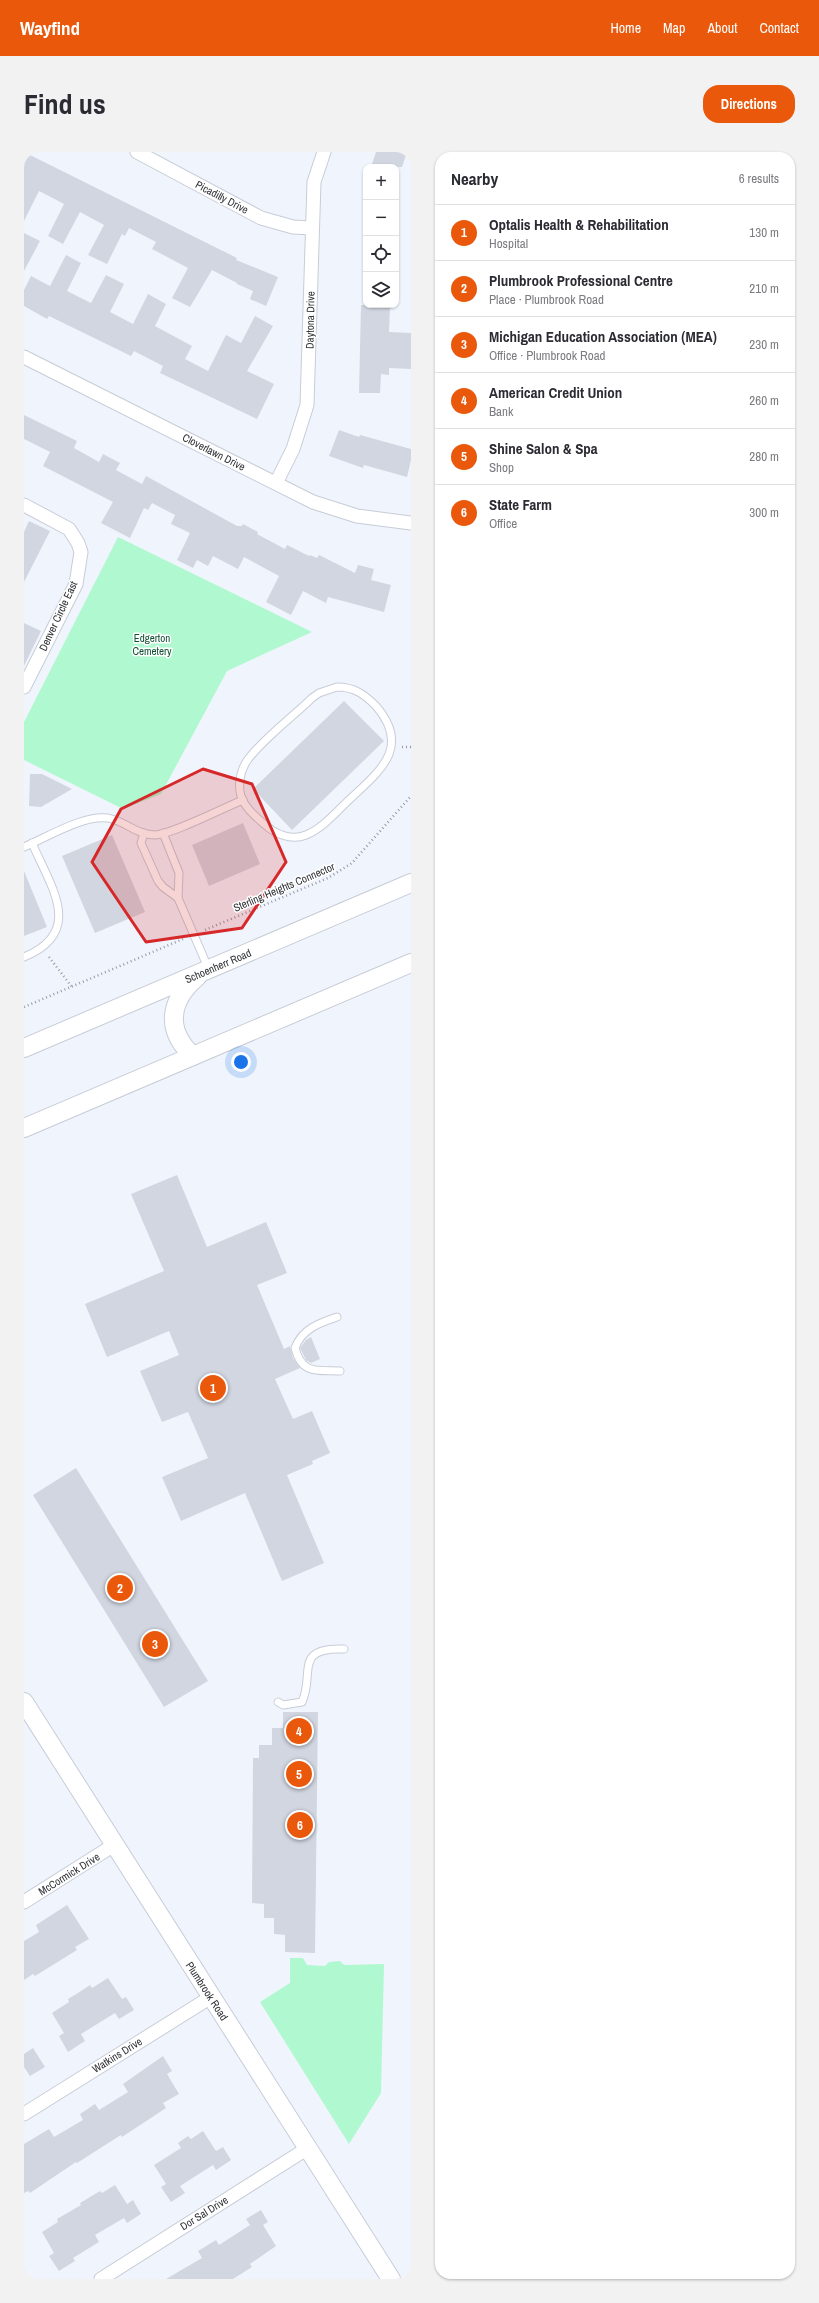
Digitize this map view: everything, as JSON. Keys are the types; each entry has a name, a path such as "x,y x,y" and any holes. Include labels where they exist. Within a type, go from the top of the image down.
{"main road":[{"name":"Schoenherr Road","path":"24,1048 411,883"},
{"path":"24,1128 411,963"},
{"path":"193,1056 185,1049 175,1033 174,1012 183,991 205,972"},
{"name":"Plumbrook Road","path":"24,1702 390,2279"}],"street":[{"name":"Picadilly Drive","path":"137,152 261,218 293,227 312,228"},
{"name":"Daytona Drive","path":"276,483 293,449 307,405 314,182 324,152"},
{"name":"Cloverlawn Drive","path":"24,357 276,483 332,509 357,516 411,523"},
{"name":"Denver Circle East","path":"24,505 68,529 78,543 80,559 76,584 24,687"},
{"name":"McCormick Drive","path":"24,1902 114,1845"},
{"name":"Watkins Drive","path":"24,2114 211,1997"},
{"name":"Dor Sal Drive","path":"101,2279 308,2148"}],"lane":[{"path":"337,686 360,692 388,721 393,734 393,746 385,766 313,832 298,837 280,835 251,812 243,800 240,782 246,763 319,693 337,686"},
{"path":"24,847 80,822 99,817 116,819 144,834 163,834 243,800"},
{"path":"144,834 141,843 158,881 163,887 178,898"},
{"path":"163,834 179,873 178,898 205,972"},
{"path":"24,957 43,948 55,935 61,914 58,903 32,843"},
{"path":"337,1318 325,1321 302,1334 295,1348 301,1364 308,1369 340,1371"},
{"path":"278,1702 283,1704 302,1702 306,1695 306,1671 309,1662 316,1654 324,1650 344,1649"}],"path":[{"path":"401,746 411,747"},
{"name":"Sterling Heights Connector","path":"205,930 328,878 346,868 411,796"},
{"path":"24,1007 183,939"},
{"path":"43,948 72,987"}],"highlighted area":[{"path":"203,769 252,784 286,862 242,928 146,942 92,862 121,809"}],"green space":[{"name":"Edgerton Cemetery","path":"118,537 312,632 227,671 161,794 123,809 24,760 24,722"},
{"path":"290,1958 303,1958 307,1965 325,1966 329,1962 340,1961 344,1965 384,1964 381,2093 349,2144 260,2002 290,1983"}],"building":[{"path":"24,152 237,258 236,260 278,277 266,306 250,299 253,291 212,270 190,307 172,298 188,268 152,249 156,242 129,228 125,236 122,234 107,264 88,255 104,225 80,212 63,244 48,236 64,204 39,191 24,221"},
{"path":"376,152 407,152 402,167 399,167 399,164 372,164"},
{"path":"24,233 40,241 24,271"},
{"path":"66,255 81,263 67,291 91,303 106,275 124,284 110,312 133,324 148,294 166,304 155,326 192,346 185,359 208,371 226,335 241,343 255,316 273,326 247,371 274,384 257,419 160,373 163,366 134,351 131,356 49,316 47,319 24,306 24,290 31,276 50,286"},
{"path":"361,305 363,305 363,308 390,308 389,332 411,333 411,369 389,368 389,375 381,374 380,393 359,393"},
{"path":"24,415 77,441 74,448 99,462 103,454 120,463 116,470 142,484 146,476 237,526 242,526 243,524 258,532 257,534 285,549 287,545 309,556 310,555 317,558 319,555 355,573 358,565 374,569 371,580 391,585 384,612 328,597 326,603 303,591 291,615 266,602 279,576 244,557 238,569 213,556 208,566 197,560 193,568 177,560 190,533 171,524 175,515 152,503 148,510 144,508 130,538 101,523 113,502 43,466 50,452 24,439"},
{"path":"339,430 359,437 360,435 411,449 411,460 407,477 364,465 363,468 329,456"},
{"path":"29,521 50,531 24,582 24,532"},
{"path":"24,623 41,631 24,666"},
{"path":"344,701 384,741 292,830 253,789"},
{"path":"30,774 42,774 72,789 41,807 29,806"},
{"path":"243,823 260,864 209,886 192,845"},
{"path":"112,835 145,912 95,933 62,856"},
{"path":"24,871 47,927 24,936"},
{"path":"177,1175 207,1247 266,1222 287,1273 257,1285 284,1349 290,1346 293,1358 300,1368 275,1379 293,1419 312,1411 330,1453 312,1461 313,1464 287,1475 324,1563 282,1581 245,1493 181,1521 162,1477 208,1458 188,1412 162,1422 140,1371 179,1355 169,1331 107,1357 85,1304 164,1271 131,1194"},
{"path":"311,1337 320,1359 311,1363 306,1360 300,1348 306,1340"},
{"path":"76,1468 208,1681 164,1707 33,1495"},
{"path":"283,1712 318,1712 315,1953 285,1952 285,1935 274,1934 274,1918 264,1918 264,1904 252,1903 253,1758 259,1758 259,1745 272,1745 272,1728 283,1728"},
{"path":"67,1905 89,1939 75,1947 77,1950 35,1976 33,1974 24,1980 24,1941 39,1932 36,1925"},
{"path":"108,1978 122,1999 126,1997 134,2010 119,2019 115,2013 81,2034 85,2041 68,2052 59,2036 64,2033 52,2013 69,2002 68,1999 90,1985 92,1988"},
{"path":"33,2048 45,2067 30,2076 24,2067 24,2054"},
{"path":"163,2056 172,2071 167,2074 179,2094 163,2103 166,2108 122,2137 121,2135 77,2163 76,2162 30,2193 29,2191 24,2193 24,2144 49,2129 54,2137 83,2120 80,2114 95,2104 99,2110 128,2092 123,2084"},
{"path":"203,2131 216,2151 223,2147 231,2160 216,2170 213,2165 180,2186 185,2193 171,2202 161,2187 166,2184 154,2165 181,2148 178,2143 188,2136 191,2139"},
{"path":"115,2185 127,2204 133,2200 141,2214 127,2223 124,2218 95,2235 99,2242 73,2258 75,2261 59,2271 49,2256 54,2253 42,2232 58,2222 57,2219 81,2205 80,2203 100,2191 102,2193"},
{"path":"261,2210 268,2222 263,2225 276,2246 250,2264 252,2267 233,2279 166,2279 202,2258 198,2251 216,2240 219,2245 250,2225 246,2219"}],"place":[{"name":"Optalis Health & Rehabilitation","path":"213,1388"},
{"name":"Plumbrook Professional Centre","path":"120,1588"},
{"name":"Michigan Education Association (MEA)","path":"155,1644"},
{"name":"American Credit Union","path":"299,1731"},
{"name":"Shine Salon & Spa","path":"299,1774"},
{"name":"State Farm","path":"300,1825"}]}
